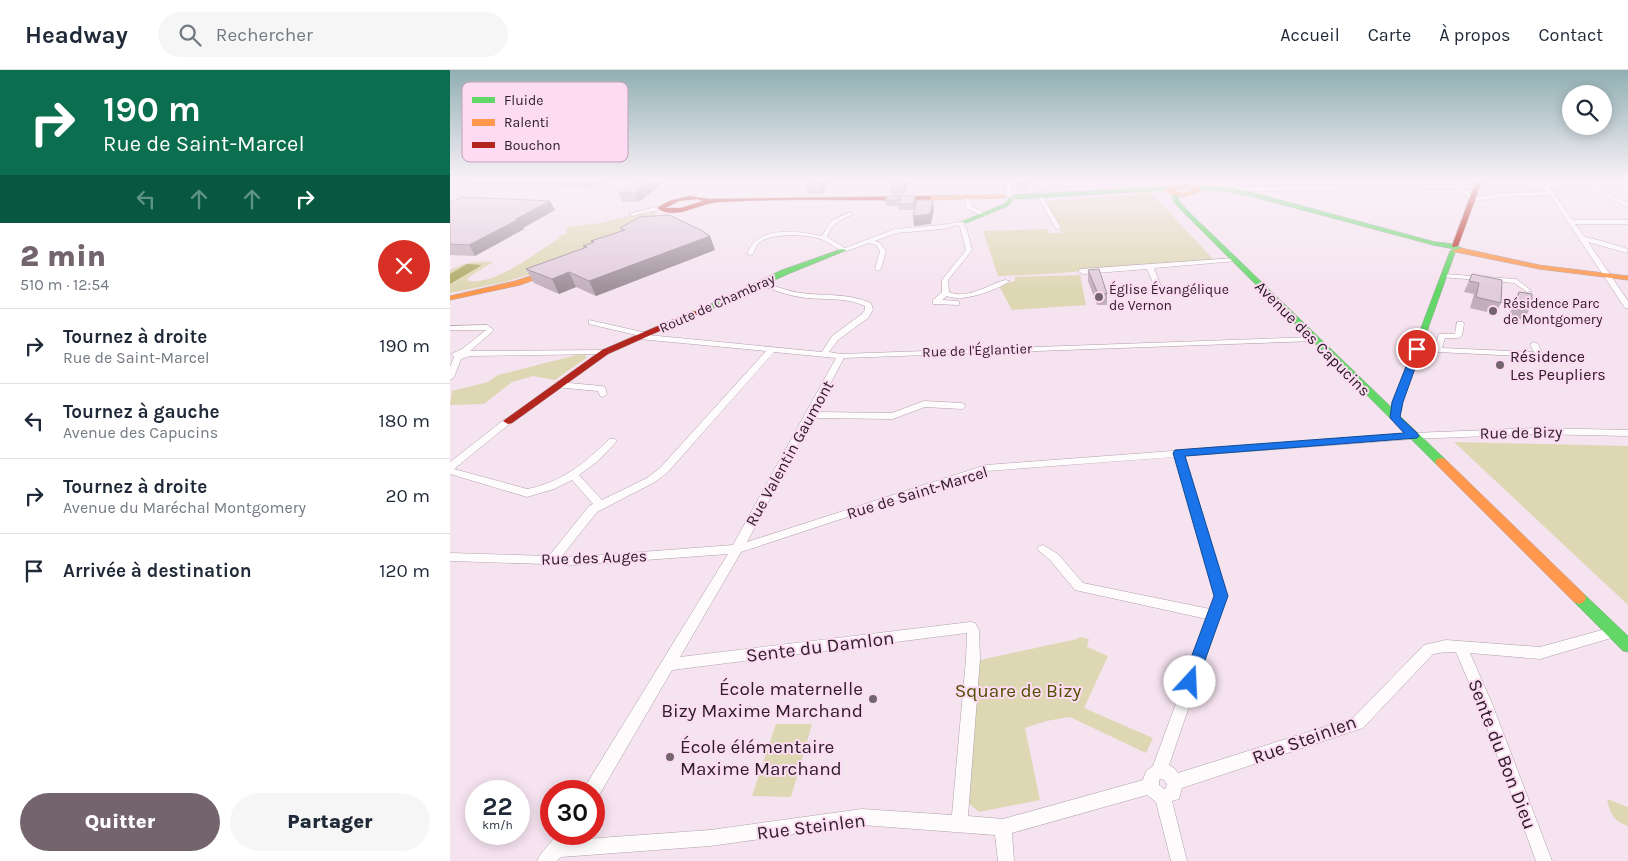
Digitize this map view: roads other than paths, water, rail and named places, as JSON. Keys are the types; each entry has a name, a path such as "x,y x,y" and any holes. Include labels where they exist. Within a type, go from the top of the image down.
{"main road":[{"path":"640,224 650,218"},
{"name":"Route de Chambray","path":"962,223 976,218"},
{"name":"Avenue des Capucins","path":"1193,218 1628,646"},
{"path":"1339,218 1454,249 1539,266 1609,277 1628,278"},
{"path":"1395,418 1398,402 1466,218"},
{"name":"Route de Chambray","path":"508,421 605,352 686,318 759,283 844,250"},
{"path":"450,298 517,283 562,266"},
{"path":"1380,404 1398,402"}],"street":[{"path":"824,238 832,222 839,218"},
{"path":"1051,218 1058,228"},
{"path":"1569,218 1628,306"},
{"path":"1572,222 1628,222"},
{"path":"946,293 945,280 969,250 962,223"},
{"name":"Route de Chambray","path":"844,250 895,231 962,223"},
{"path":"750,254 750,249 755,244 778,234 795,233 824,238 844,250"},
{"path":"1584,239 1627,251"},
{"path":"870,241 878,244 883,251 878,269"},
{"path":"1081,271 1235,260"},
{"path":"1150,267 1160,292"},
{"path":"1444,276 1516,281 1529,291"},
{"path":"946,293 954,297 967,297 1007,281"},
{"path":"759,283 803,295 850,298 868,305 869,310 865,316 836,338 825,354"},
{"path":"946,293 936,302 956,303"},
{"name":"Rue de l'Églantier","path":"592,322 641,336 841,356 1315,339"},
{"path":"1438,349 1442,336 1458,336 1460,324"},
{"path":"450,328 487,327 490,330 466,352"},
{"path":"1417,349 1539,355 1534,344"},
{"path":"552,560 593,509 651,480 664,470 772,349"},
{"path":"450,377 454,355 466,352 605,352"},
{"name":"Rue Valentin Gaumont","path":"737,549 841,356"},
{"path":"558,385 602,389 603,394"},
{"path":"810,414 893,416 924,404 962,406"},
{"name":"Route de Chambray","path":"450,467 508,421"},
{"name":"Rue de Bizy","path":"1413,436 1536,431 1628,433"},
{"name":"Rue de Saint-Marcel","path":"737,549 986,468 1413,436"},
{"path":"450,471 527,493 551,488 604,450 612,441"},
{"path":"1159,771 1169,773 1175,782 1173,793 1163,797 1155,794 1150,786 1151,776 1159,771 1221,596 1179,453"},
{"path":"572,474 600,505"},
{"path":"599,780 737,549"},
{"name":"Rue des Auges","path":"450,557 576,561 737,549"},
{"path":"1042,549 1055,555 1069,578 1079,587 1215,614"},
{"name":"Sente du Damlon","path":"669,664 970,627 973,630 973,660 959,825"},
{"name":"Rue Steinlen","path":"1175,782 1358,723 1428,649 1446,646 1540,652 1613,632"},
{"name":"Sente du Bon Dieu","path":"1460,648 1486,706 1544,861"},
{"name":"Rue Steinlen","path":"557,849 710,838 862,817 1003,827 1150,786"},
{"path":"1163,797 1180,861"},
{"path":"1003,827 1006,861"},
{"path":"545,861 559,845"}],"place":[{"name":"Église Évangélique de Vernon","path":"1099,297"},
{"name":"Résidence Parc de Montgomery","path":"1493,311"},
{"name":"Résidence Les Peupliers","path":"1500,365"},
{"name":"École maternelle Bizy Maxime Marchand","path":"873,699"},
{"name":"École élémentaire Maxime Marchand","path":"670,757"}],"park label":[{"name":"Square de Bizy","path":"1018,690"}]}
